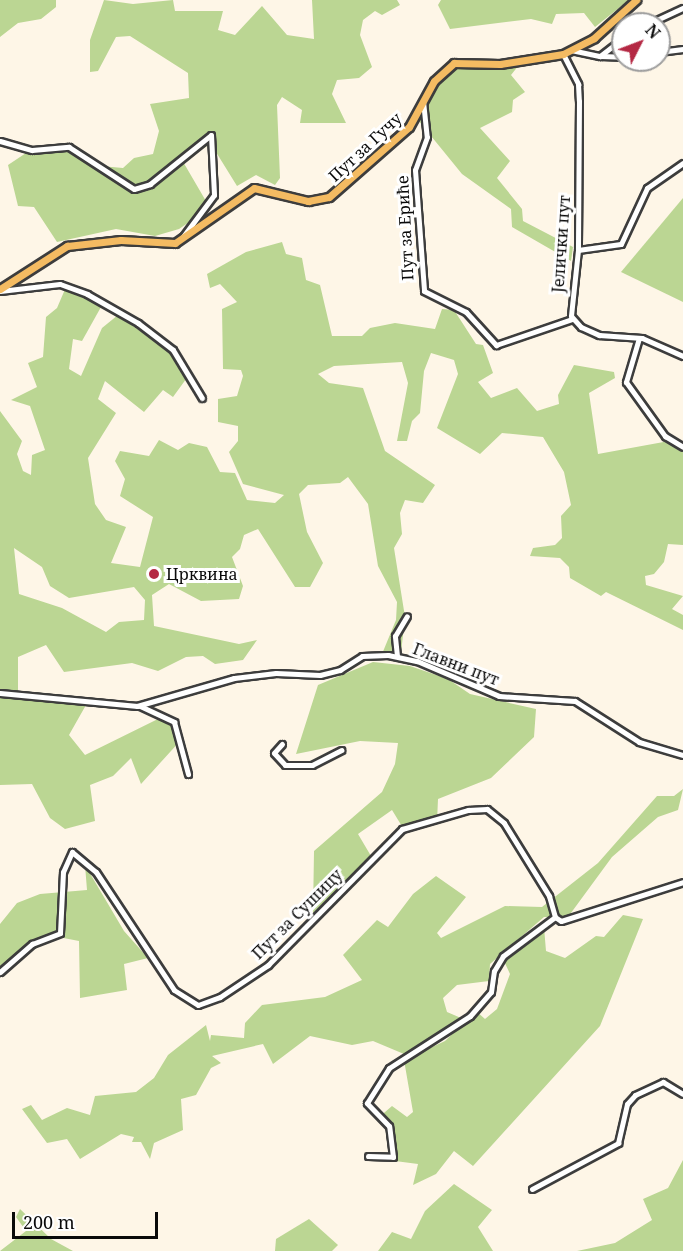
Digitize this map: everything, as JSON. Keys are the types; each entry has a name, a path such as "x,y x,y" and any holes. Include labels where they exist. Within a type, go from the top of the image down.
{"main road":[{"name":"Пут за Гучу","path":"182,240 254,188 308,201 329,197 402,134 434,81 459,61 500,64 563,54 594,38 636,0"},
{"path":"0,290 67,246 121,240 168,244 182,240"}],"street":[{"path":"600,56 611,47"},
{"path":"571,50 611,56"},
{"name":"Јелички пут","path":"563,54 578,84 579,101 578,250 572,319"},
{"name":"Пут за Ериће","path":"423,101 427,137 415,170 424,291 466,312 496,345 572,319"},
{"path":"0,141 32,150 69,147 134,189 150,184 201,138 211,135 214,195 184,230 182,240"},
{"path":"578,250 621,244 647,188 683,163"},
{"path":"0,290 60,284 87,294 138,323 173,350 202,399"},
{"path":"572,319 599,335 639,338 683,356"},
{"path":"639,338 626,382 666,436 683,447"},
{"path":"397,656 395,636 407,616"},
{"name":"Главни пут","path":"0,693 86,705 140,706 246,676 320,675 340,670 362,656 397,656 499,696 581,703 639,742 683,755"},
{"path":"140,706 174,722 188,774"},
{"path":"282,744 274,753 285,765 312,765 341,750"},
{"name":"Пут за Сушицу","path":"0,972 33,944 60,933 63,872 72,852 96,872 174,990 192,1003 207,1002 268,965 402,830 468,810 487,809 504,822 549,896 555,917"},
{"path":"368,1156 393,1157 389,1126 367,1103 389,1068 470,1016 491,992 503,956 555,917 575,920 613,901 683,882"},
{"path":"532,1189 618,1143 627,1104 635,1095 663,1082 683,1094"}],"green space":[{"path":"0,0 56,0 56,7 41,19 18,23 0,37"},
{"path":"104,0 133,4 173,0 175,11 223,11 218,30 235,35 262,6 287,35 314,39 312,0 397,0 400,5 382,15 375,11 363,20 360,35 372,67 359,78 337,80 332,94 346,123 300,123 302,110 282,97 277,105 280,178 275,185 256,175 237,186 211,144 182,160 210,208 179,229 155,236 116,229 57,242 34,207 18,206 8,165 29,151 46,150 66,151 90,165 123,168 134,158 153,154 159,131 150,104 189,98 188,73 130,36 116,37 98,71 90,72 90,40"},
{"path":"441,0 629,0 595,27 584,13 556,14 552,24 531,19 450,29 438,5"},
{"path":"519,65 511,75 525,92 513,100 512,112 480,128 510,161 497,178 522,209 523,221 573,247 571,261 512,227 511,209 462,174 418,120 438,85 452,71 465,66"},
{"path":"683,198 683,302 621,272"},
{"path":"282,242 286,254 302,258 306,280 320,285 332,336 362,336 370,328 395,323 435,329 442,309 454,310 476,344 483,345 493,373 478,382 491,398 517,388 537,411 559,404 558,395 574,365 614,372 615,378 589,393 598,454 669,441 683,451 683,545 668,544 664,562 654,574 645,576 646,585 683,596 672,609 683,615 683,630 606,592 601,596 570,578 569,567 560,558 530,556 533,548 555,545 562,538 561,516 571,505 564,472 543,437 502,433 480,454 437,428 458,374 454,360 431,353 424,371 420,413 412,421 407,441 397,441 408,383 402,362 334,366 318,374 329,383 363,388 385,451 435,485 423,503 405,500 400,513 402,534 394,548 405,617 401,653 382,654 396,620 397,602 378,566 368,504 348,477 340,483 308,485 299,494 307,532 323,563 310,587 295,587 258,529 244,535 240,549 232,557 243,586 239,599 201,601 169,584 152,595 154,626 239,644 257,640 243,660 215,664 203,656 186,657 158,671 132,663 64,672 46,645 18,657 18,696 86,705 69,735 85,755 162,717 174,722 181,740 141,784 131,758 113,776 90,785 95,821 65,829 50,818 32,784 0,785 0,411 22,441 17,454 23,471 31,475 32,455 45,450 30,406 11,400 37,387 28,363 43,357 46,317 57,308 66,287 101,307 82,341 73,339 69,369 81,376 102,328 118,315 175,356 189,375 173,397 163,390 144,412 105,381 98,399 116,413 88,458 95,504 106,520 126,527 111,563 140,567 153,517 120,496 125,479 115,461 120,451 149,456 159,440 178,450 189,443 207,447 220,472 235,473 247,500 275,503 284,495 243,484 229,452 238,441 238,426 218,422 218,399 237,396 243,376 241,370 223,369 222,309 237,302 220,284 210,288 207,274 246,252","holes":["14,548 42,567 50,586 69,598 134,587 145,600 144,620 119,622 106,632 62,608 19,594"]},
{"path":"373,662 410,666 448,679 470,694 536,709 534,737 491,778 438,799 437,822 403,828 392,810 358,834 371,856 313,913 314,851 382,792 395,764 398,743 360,741 296,754 318,685"},
{"path":"683,789 678,810 658,817 612,857 568,917 544,917 490,964 489,981 457,985 443,998 447,1012 461,1018 404,1054 373,1041 352,1045 310,1036 273,1064 263,1044 212,1056 221,1063 211,1068 196,1095 181,1099 183,1130 154,1143 150,1159 141,1142 132,1142 134,1137 121,1134 80,1159 67,1139 47,1143 22,1109 31,1105 42,1120 67,1108 90,1115 95,1096 136,1092 154,1078 168,1055 206,1025 210,1041 211,1035 244,1038 245,1023 262,1005 325,997 362,980 343,955 377,920 388,927 413,894 436,876 466,897 437,933 441,938 505,906 542,907 598,863 657,796 674,796"},
{"path":"85,865 124,931 148,958 124,964 127,990 80,998 79,941 48,935 0,966 0,924 17,903 40,894 87,890"},
{"path":"623,915 643,919 600,1026 473,1166 454,1151 436,1174 413,1185 418,1164 395,1161 393,1135 377,1119 392,1106 407,1117 413,1112 404,1060 445,1041 476,1011 485,1019 497,1009 510,974 504,961 544,927 546,951 565,958 596,936 604,937"},
{"path":"683,1160 683,1251 577,1251 615,1243 652,1220 643,1199 668,1188"},
{"path":"454,1184 492,1210 478,1227 493,1251 378,1251 392,1232 411,1239 425,1211"},
{"path":"20,1209 51,1239 73,1251 0,1251 26,1231 16,1217"},
{"path":"309,1219 338,1245 332,1251 275,1251 276,1239"}],"place":[{"name":"Црквина","path":"154,574"}]}
